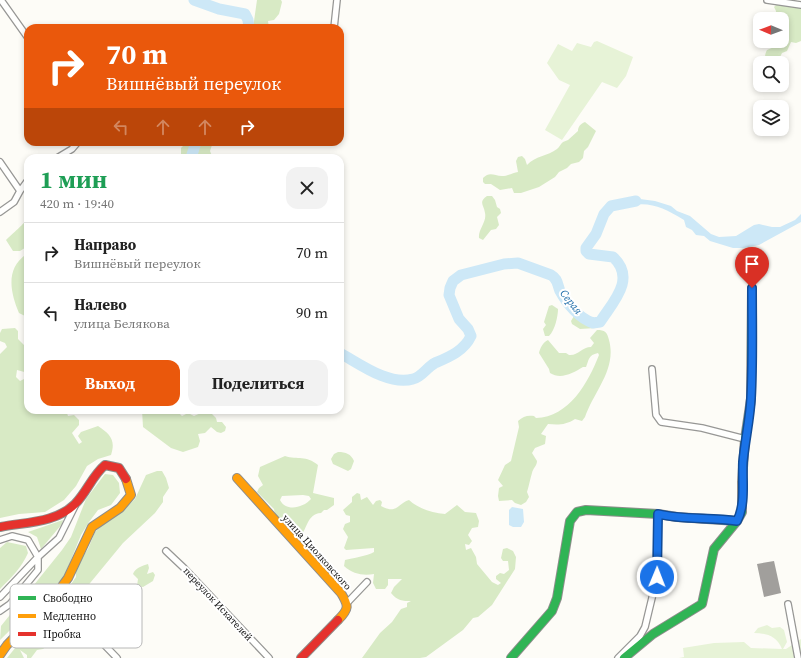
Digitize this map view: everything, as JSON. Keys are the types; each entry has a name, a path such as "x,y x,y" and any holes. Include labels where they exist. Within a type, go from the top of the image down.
{"street":[{"path":"1,0 24,32"},
{"path":"334,24 337,0"},
{"path":"767,0 801,5"},
{"path":"63,154 74,146"},
{"path":"0,162 20,191"},
{"path":"0,212 14,202 24,186"},
{"path":"624,658 653,634 702,604 714,550 737,521 742,512 742,482 745,439 751,399 752,288"},
{"path":"652,368 656,415 661,422 702,428 745,439"},
{"path":"13,584 38,557 59,538 76,503 90,480 98,471 105,465 119,468 126,478 131,495 120,508 92,527 68,578 64,584"},
{"name":"улица Циолковского","path":"237,478 341,593 347,603 346,612 301,658"},
{"path":"0,527 66,513 76,503"},
{"path":"511,658 552,611 557,598 570,521 577,512 586,510 658,514 737,521"},
{"path":"618,658 640,636 645,627 657,577 658,514"},
{"path":"0,540 12,536 28,540 38,557 38,570 26,584"},
{"name":"переулок Искателей","path":"166,551 269,658"},
{"path":"347,603 367,582"},
{"path":"1,597 10,587"},
{"path":"0,611 10,604"},
{"path":"788,604 798,658"},
{"path":"0,655 10,642"},
{"path":"107,648 116,658"}],"green space":[{"path":"257,0 281,0 282,2 279,14 274,20 268,21 268,24 254,24"},
{"path":"778,3 791,7 801,7 801,41 796,43 791,42 789,46 789,12 776,12 774,7"},
{"path":"597,41 633,57 626,76 617,88 602,82 562,140 545,130 570,85 559,80 547,63 558,44 572,51 577,43 591,47 594,42"},
{"path":"772,48 788,48 780,56 765,56 767,50"},
{"path":"585,122 596,131 588,147 584,151 583,158 579,162 571,164 559,172 555,177 539,187 521,193 514,193 512,188 500,190 491,184 485,184 483,182 483,178 488,175 492,174 504,176 518,172 516,161 518,157 522,156 527,165 558,148 562,143 578,131 578,128"},
{"path":"183,146 212,146 210,151 211,154 181,154 181,148"},
{"path":"487,196 492,196 501,213 497,217 499,225 496,229 491,230 483,240 479,238 485,219 482,202"},
{"path":"24,222 24,248 20,251 13,251 6,240"},
{"path":"24,256 24,316 19,313 12,288 13,273"},
{"path":"552,305 558,309 557,319 549,336 545,336 543,329 546,325 544,322 549,306"},
{"path":"585,315 596,321 596,328 580,329 572,324 571,321 574,316 579,318"},
{"path":"15,328 18,331 18,339 24,345 24,372 17,370 16,377 20,381 24,379 24,414 74,415 79,420 79,425 72,433 79,444 82,442 78,436 81,432 98,426 109,435 113,445 111,455 98,459 87,466 76,486 64,500 45,512 19,514 0,518 0,354 7,347 5,343 0,341 0,333 2,329"},
{"path":"597,330 604,331 607,335 611,351 610,361 603,380 585,417 582,421 575,419 562,424 548,424 541,434 546,436 545,444 535,448 532,453 537,463 531,475 527,492 529,497 526,502 521,505 512,500 499,501 499,488 503,486 498,480 505,465 511,461 519,427 518,421 528,416 534,416 536,418 548,416 558,412 568,405 583,387 599,355 598,353 591,356 586,367 567,375 558,376 550,373 539,353 542,345 548,340 559,353 572,355 585,348 591,347 594,343 590,338"},
{"path":"142,414 180,414 182,416 190,414 194,416 199,414 212,414 216,418 217,422 222,422 226,427 225,431 221,433 217,432 211,427 205,433 198,434 200,441 198,447 183,452 171,448 143,427"},
{"path":"338,452 348,454 353,459 354,461 351,469 348,471 333,464 331,459 334,454"},
{"path":"285,456 306,459 314,462 318,465 313,493 334,498 334,505 321,513 312,516 298,539 293,536 293,531 276,520 274,509 257,492 263,485 258,476 260,467","holes":["282,496 309,496 311,499 308,502 304,505 295,507 286,506 280,500"]},
{"path":"157,471 162,471 169,488 163,497 163,502 155,513 123,543 89,584 71,584 76,577 76,566 88,549 95,532 135,499 146,475"},
{"path":"105,474 113,475 119,483 120,493 111,505 98,510 81,535 64,577 57,584 35,584 71,537 86,499"},
{"path":"357,493 360,494 361,500 367,497 373,505 376,501 380,500 382,502 381,506 391,509 397,508 405,501 409,500 421,508 435,513 445,514 457,505 465,512 476,513 479,521 478,527 472,528 468,535 472,541 469,545 465,544 466,550 471,548 476,557 477,564 492,582 498,585 501,583 496,579 496,576 500,573 504,574 509,570 508,561 503,561 501,558 503,549 507,548 513,551 516,557 515,569 492,605 478,617 473,618 463,630 426,657 362,658 380,633 392,622 401,609 407,607 407,603 411,601 400,600 391,593 394,587 402,579 388,579 388,585 385,589 376,589 373,583 374,574 358,574 344,566 345,560 374,552 374,548 346,550 344,548 348,537 343,529 345,524 350,522 350,516 346,515 343,510 352,502 352,497"},
{"path":"63,520 62,524 41,549 37,537 28,532"},
{"path":"7,542 26,546 28,553 19,568 0,589 0,548"},
{"path":"148,564 149,568 147,574 153,572 155,575 153,581 143,587 142,584 137,584 138,579 133,574 135,570"},
{"path":"10,615 10,630 0,640 1,626"},
{"path":"767,625 772,628 780,627 784,630 787,642 783,649 786,649 801,639 801,658 679,658 684,657 683,648 714,643 744,642 751,648 782,649 777,641 771,636 754,633 758,628"},
{"path":"15,648 44,648 37,650 31,658 27,658 27,655 20,650 24,658 7,658"}],"water":[{"path":"640,199 655,201 671,206 677,211 690,216 711,234 719,237 736,236 754,225 759,224 780,227 795,220 801,214 801,222 759,245 733,248 710,241 704,236 696,235 692,230 686,227 684,220 662,208 640,204 623,207 622,202"},
{"path":"512,507 523,509 524,522 521,527 513,527 509,525 509,510"}],"building":[{"path":"774,561 781,593 764,597 757,564"}],"waterway":[{"name":"Серая","path":"194,0 219,9 245,14 248,24"},
{"name":"Серая","path":"192,154 195,146"},
{"name":"Серая","path":"344,355 385,377 404,380 416,378 435,363 460,350 471,336 468,329 459,319 449,295 453,281 461,275 504,264 518,263 551,275 556,280 563,296 574,310 588,321 593,323 600,322 620,291 623,282 623,274 620,265 613,257 589,254 586,251 586,248 596,234 604,214 611,206 636,201"}],"traffic: fast":[{"path":"624,658 653,634 702,604 714,549 737,521 742,512 742,482 745,439 751,399 752,288"},
{"path":"511,658 552,611 557,598 570,521 577,512 586,510 658,514 677,517 737,521"}],"traffic: slow":[{"path":"237,478 341,593 347,607 338,620"},
{"path":"64,584 68,578 92,527 120,508 131,495 126,479"},
{"path":"0,655 10,642"}],"traffic: jam":[{"path":"0,527 40,521 59,515 75,504 100,469 105,465 119,468 126,479"},
{"path":"301,658 338,620"}],"route":[{"path":"657,577 658,514 737,521 742,512 742,482 745,439 751,399 752,288"}]}
